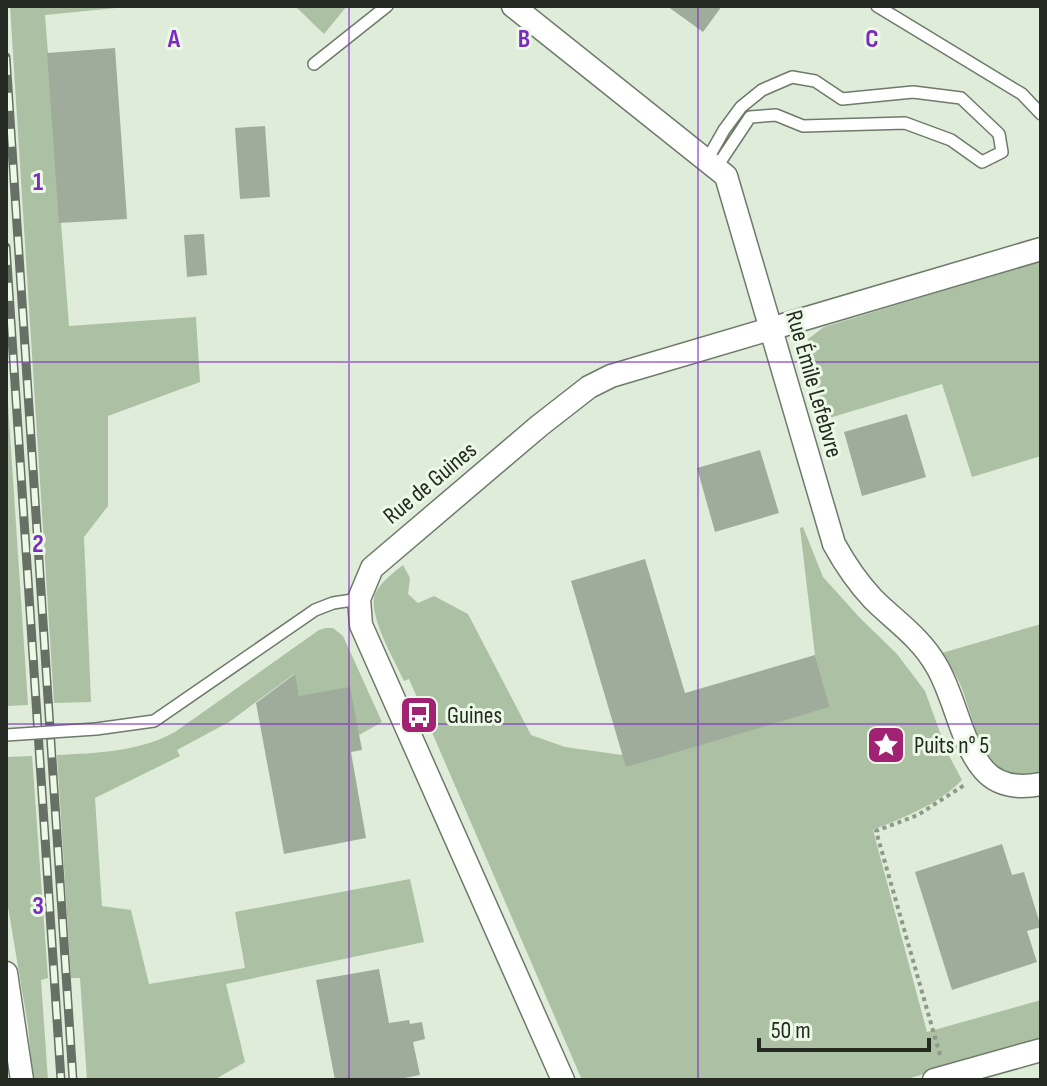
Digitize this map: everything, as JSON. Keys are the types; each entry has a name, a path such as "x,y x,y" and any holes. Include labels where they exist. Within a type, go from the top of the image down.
{"street":[{"name":"Rue Émile Lefebvre","path":"518,7 726,176 834,544 857,581 921,643 936,663 974,755 985,772"},
{"name":"Rue de Guines","path":"359,599 365,580 379,559 589,387 634,367 1041,249"},
{"path":"359,599 361,625 379,668 563,1080"},
{"path":"985,772 1013,786 1041,784"},
{"path":"6,973 22,1080"},
{"path":"940,1078 1041,1050"}],"lane":[{"path":"314,64 387,6"},
{"path":"877,6 1022,94 1041,114"},
{"path":"792,77 815,81 842,99 913,92 961,98 999,134 1002,152 982,162 951,140 905,123 803,126 776,115 750,117 712,164 724,130 741,107 762,90 792,77"},
{"path":"6,735 96,729 154,721 315,610 333,603 359,599"}],"path":[{"path":"940,1078 876,831 918,815 985,772"}],"green space":[{"path":"10,6 136,6 45,15 69,326 196,317 200,382 108,416 108,506 84,537 91,702 54,703"},
{"path":"295,6 347,6 324,34"},
{"path":"1041,261 1041,456 972,477 942,384 826,419 807,362 808,339 824,327"},
{"path":"6,374 28,705 6,706"},
{"path":"803,527 823,577 897,654 925,691 947,752 962,780 931,803 873,830 927,1032 1041,1000 1041,1041 903,1080 582,1080 409,679 404,681 382,636 374,611 376,592 403,565 410,578 408,594 418,603 434,596 468,614 531,735 565,747 622,755 727,736 830,707 815,655 800,528"},
{"path":"1041,624 1041,773 1022,777 1006,773 994,764 985,751 961,686 942,653"},
{"path":"326,628 333,628 343,636 382,722 359,735 299,696 294,674 229,722 177,750 180,756 95,798 102,906 131,910 149,984 245,968 235,912 410,879 424,942 226,984 245,1062 214,1080 87,1080 80,978 71,978 57,755 118,750 161,739"},
{"path":"32,756 48,978 41,980 48,1080 33,1080 28,1026 6,895 6,757"}],"building":[{"path":"667,6 722,6 703,32"},
{"path":"115,48 127,219 59,223 47,53"},
{"path":"265,126 270,197 240,199 235,128"},
{"path":"204,234 207,275 187,277 184,235"},
{"path":"907,414 926,477 862,496 844,432"},
{"path":"760,450 779,513 715,532 697,468"},
{"path":"645,559 685,693 815,655 830,707 626,767 571,581"},
{"path":"295,674 299,696 350,687 362,750 351,752 366,838 284,854 256,703"},
{"path":"1002,844 1012,875 1024,872 1041,927 1027,931 1037,962 952,990 915,872"},
{"path":"379,969 389,1023 422,1022 425,1039 413,1042 420,1075 394,1080 335,1080 316,980"}],"railway":[{"path":"6,57 73,1080"},
{"path":"6,247 61,1080"}],"place":[{"name":"Guines","path":"419,715"},
{"name":"Puits n° 5","path":"886,745"}]}
